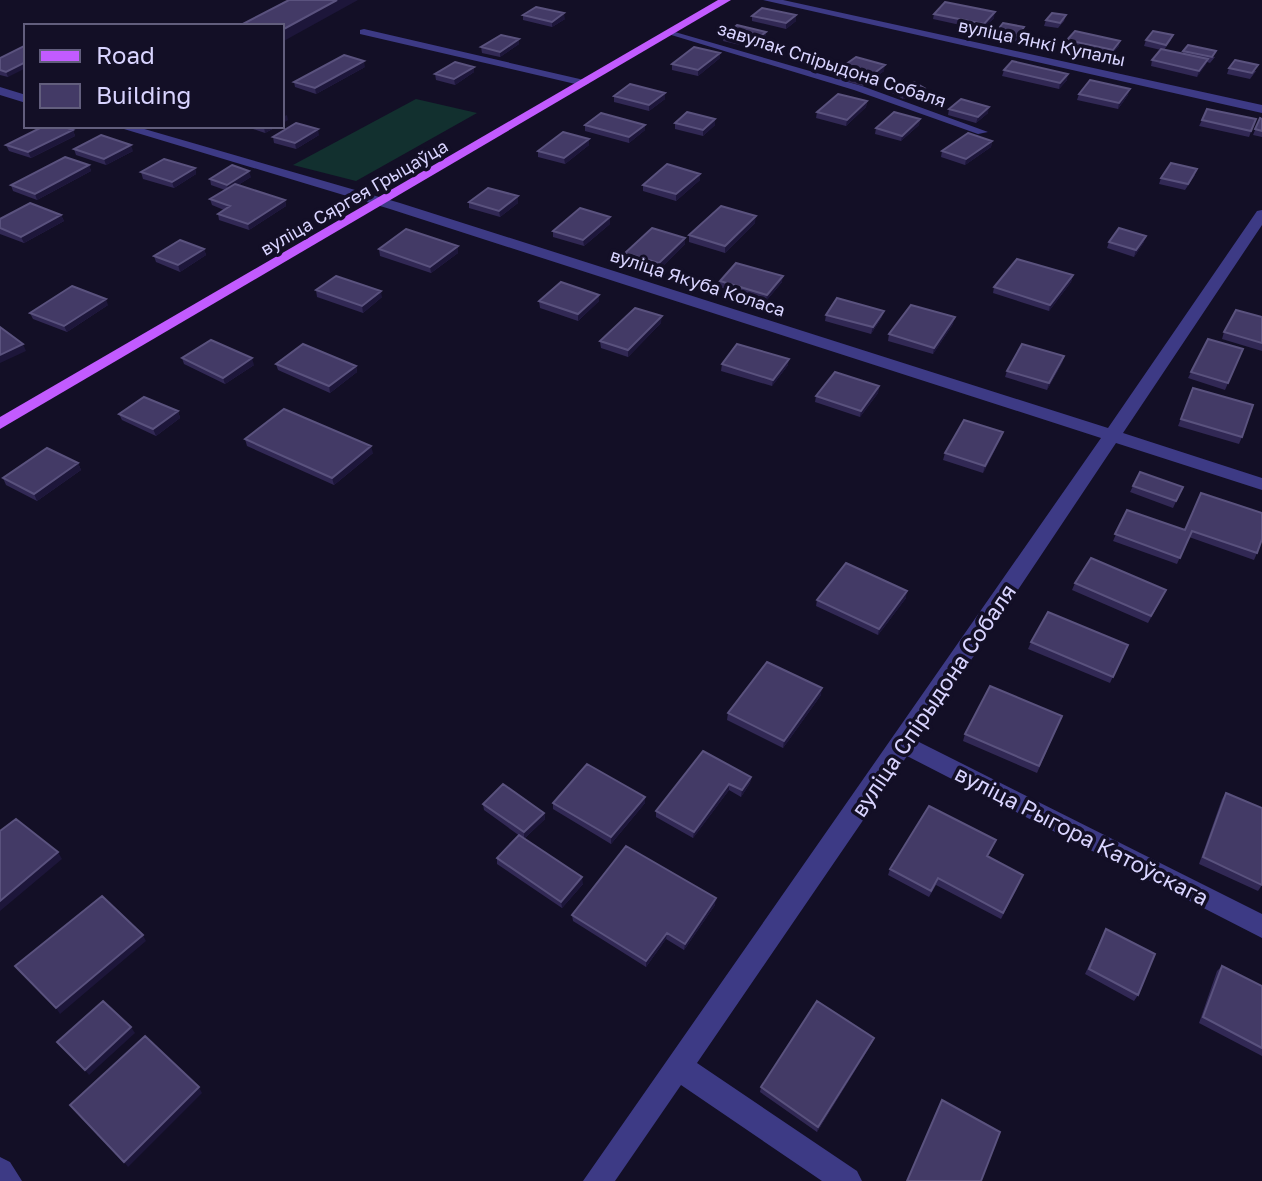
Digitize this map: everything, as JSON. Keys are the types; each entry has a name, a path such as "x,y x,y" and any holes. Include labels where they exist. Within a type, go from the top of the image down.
{"main road":[{"name":"вуліца Сяргея Грыцаўца","path":"0,424 726,0"}],"street":[{"name":"вуліца Янкі Купалы","path":"768,0 1262,109"},
{"path":"0,91 24,98"},
{"name":"вуліца Якуба Коласа","path":"127,128 382,202 1262,484"},
{"name":"вуліца Спірыдона Собаля","path":"598,1181 903,744 1262,214"},
{"name":"вуліца Рыгора Катоўскага","path":"903,744 1262,927"},
{"path":"679,1067 847,1181"},
{"path":"0,1172 7,1181"}],"lane":[{"path":"364,32 584,83"},
{"name":"завулак Спірыдона Собаля","path":"672,32 858,88 982,132"}],"green space":[{"path":"416,99 477,113 356,181 293,165"}],"building":[{"path":"289,0 337,0 284,29 284,24 243,24"},
{"path":"945,2 995,12 984,24 934,14"},
{"path":"536,7 564,13 552,22 523,15"},
{"path":"762,8 796,15 786,23 752,16"},
{"path":"1052,13 1066,15 1060,23 1046,20"},
{"path":"1003,23 1024,27 1018,36 996,32"},
{"path":"737,25 766,32 753,42 724,36"},
{"path":"1075,31 1120,41 1113,50 1067,40"},
{"path":"1153,31 1173,35 1166,45 1146,40"},
{"path":"501,35 519,39 500,52 481,47"},
{"path":"1188,45 1216,51 1212,57 1183,51"},
{"path":"24,46 24,63 6,72 0,70 0,58"},
{"path":"694,47 720,53 698,70 672,64"},
{"path":"1161,49 1208,59 1199,71 1152,60"},
{"path":"344,55 364,61 315,88 294,82"},
{"path":"856,57 885,65 864,81 835,72"},
{"path":"1235,60 1258,65 1252,73 1229,68"},
{"path":"1012,61 1068,74 1060,83 1004,70"},
{"path":"455,62 474,67 454,79 435,74"},
{"path":"1090,80 1130,89 1119,103 1079,94"},
{"path":"914,82 924,88 903,94 893,87"},
{"path":"630,84 665,93 649,105 614,96"},
{"path":"838,94 867,101 847,120 817,112"},
{"path":"961,99 989,107 978,117 949,109"},
{"path":"1207,109 1256,119 1251,131 1202,120"},
{"path":"687,112 715,119 703,130 675,123"},
{"path":"894,112 920,119 902,136 876,128"},
{"path":"601,113 645,125 629,137 585,125"},
{"path":"1262,119 1262,131 1255,129"},
{"path":"296,123 318,129 295,143 273,137"},
{"path":"40,128 73,130 28,152 6,145"},
{"path":"563,132 589,139 564,158 538,151"},
{"path":"968,133 992,141 966,159 942,151"},
{"path":"101,135 131,145 104,159 74,149"},
{"path":"65,157 89,165 35,194 11,185"},
{"path":"164,159 195,168 172,182 141,172"},
{"path":"1171,163 1197,169 1188,184 1161,178"},
{"path":"667,164 700,174 676,194 643,185"},
{"path":"232,165 249,171 227,185 210,179"},
{"path":"235,184 285,200 248,224 218,214 230,206 210,199"},
{"path":"488,188 518,196 499,211 469,202"},
{"path":"30,203 61,215 21,237 0,228 0,219"},
{"path":"721,206 756,216 725,246 689,235"},
{"path":"580,208 610,217 583,240 553,231"},
{"path":"652,228 685,238 659,263 625,253"},
{"path":"1119,228 1146,236 1136,250 1109,242"},
{"path":"406,229 458,246 430,267 379,249"},
{"path":"180,240 204,249 178,265 154,256"},
{"path":"1017,259 1073,275 1050,305 994,287"},
{"path":"736,263 783,276 767,295 720,281"},
{"path":"336,276 381,291 362,306 316,290"},
{"path":"561,282 599,295 578,314 539,301"},
{"path":"72,286 106,299 64,326 30,313"},
{"path":"837,298 884,311 873,327 826,315"},
{"path":"911,305 955,317 934,348 889,334"},
{"path":"635,308 662,316 628,350 600,341"},
{"path":"1236,310 1262,317 1262,343 1224,332"},
{"path":"0,327 23,344 0,355"},
{"path":"1208,339 1243,349 1228,383 1191,372"},
{"path":"211,340 252,358 223,378 182,358"},
{"path":"303,344 356,366 329,386 276,364"},
{"path":"737,344 789,359 773,380 722,364"},
{"path":"1022,344 1064,356 1049,383 1007,371"},
{"path":"835,372 879,386 861,411 816,396"},
{"path":"1193,388 1253,405 1242,437 1181,419"},
{"path":"144,397 178,411 153,429 119,414"},
{"path":"284,409 371,446 332,478 245,439"},
{"path":"964,420 1003,432 985,466 945,453"},
{"path":"47,448 78,463 34,494 3,478"},
{"path":"1140,472 1183,487 1176,501 1133,486"},
{"path":"1201,493 1262,513 1262,539 1257,553 1192,531 1180,558 1115,534 1127,510 1185,530"},
{"path":"1091,558 1166,590 1151,616 1075,583"},
{"path":"846,563 907,591 879,629 817,600"},
{"path":"1048,612 1128,645 1113,677 1031,642"},
{"path":"767,662 822,688 784,741 728,713"},
{"path":"990,686 1062,716 1039,766 965,734"},
{"path":"703,751 751,777 742,790 729,784 694,832 656,811"},
{"path":"587,764 645,797 611,837 553,803"},
{"path":"503,784 544,813 524,832 483,804"},
{"path":"1226,793 1262,808 1262,885 1203,857"},
{"path":"929,806 996,840 987,856 1023,875 1003,913 938,878 931,891 890,869"},
{"path":"16,819 58,852 0,901 0,831"},
{"path":"519,835 582,877 561,902 497,858"},
{"path":"626,846 716,898 685,944 667,933 646,961 572,915"},
{"path":"102,896 143,935 56,1008 15,966"},
{"path":"1106,929 1155,954 1138,995 1089,969"},
{"path":"1222,966 1262,986 1262,1048 1203,1017"},
{"path":"103,1001 131,1027 85,1070 57,1042"},
{"path":"817,1001 874,1038 818,1127 761,1087"},
{"path":"145,1036 199,1087 124,1162 70,1105"},
{"path":"942,1100 1000,1132 981,1181 907,1181"}]}
